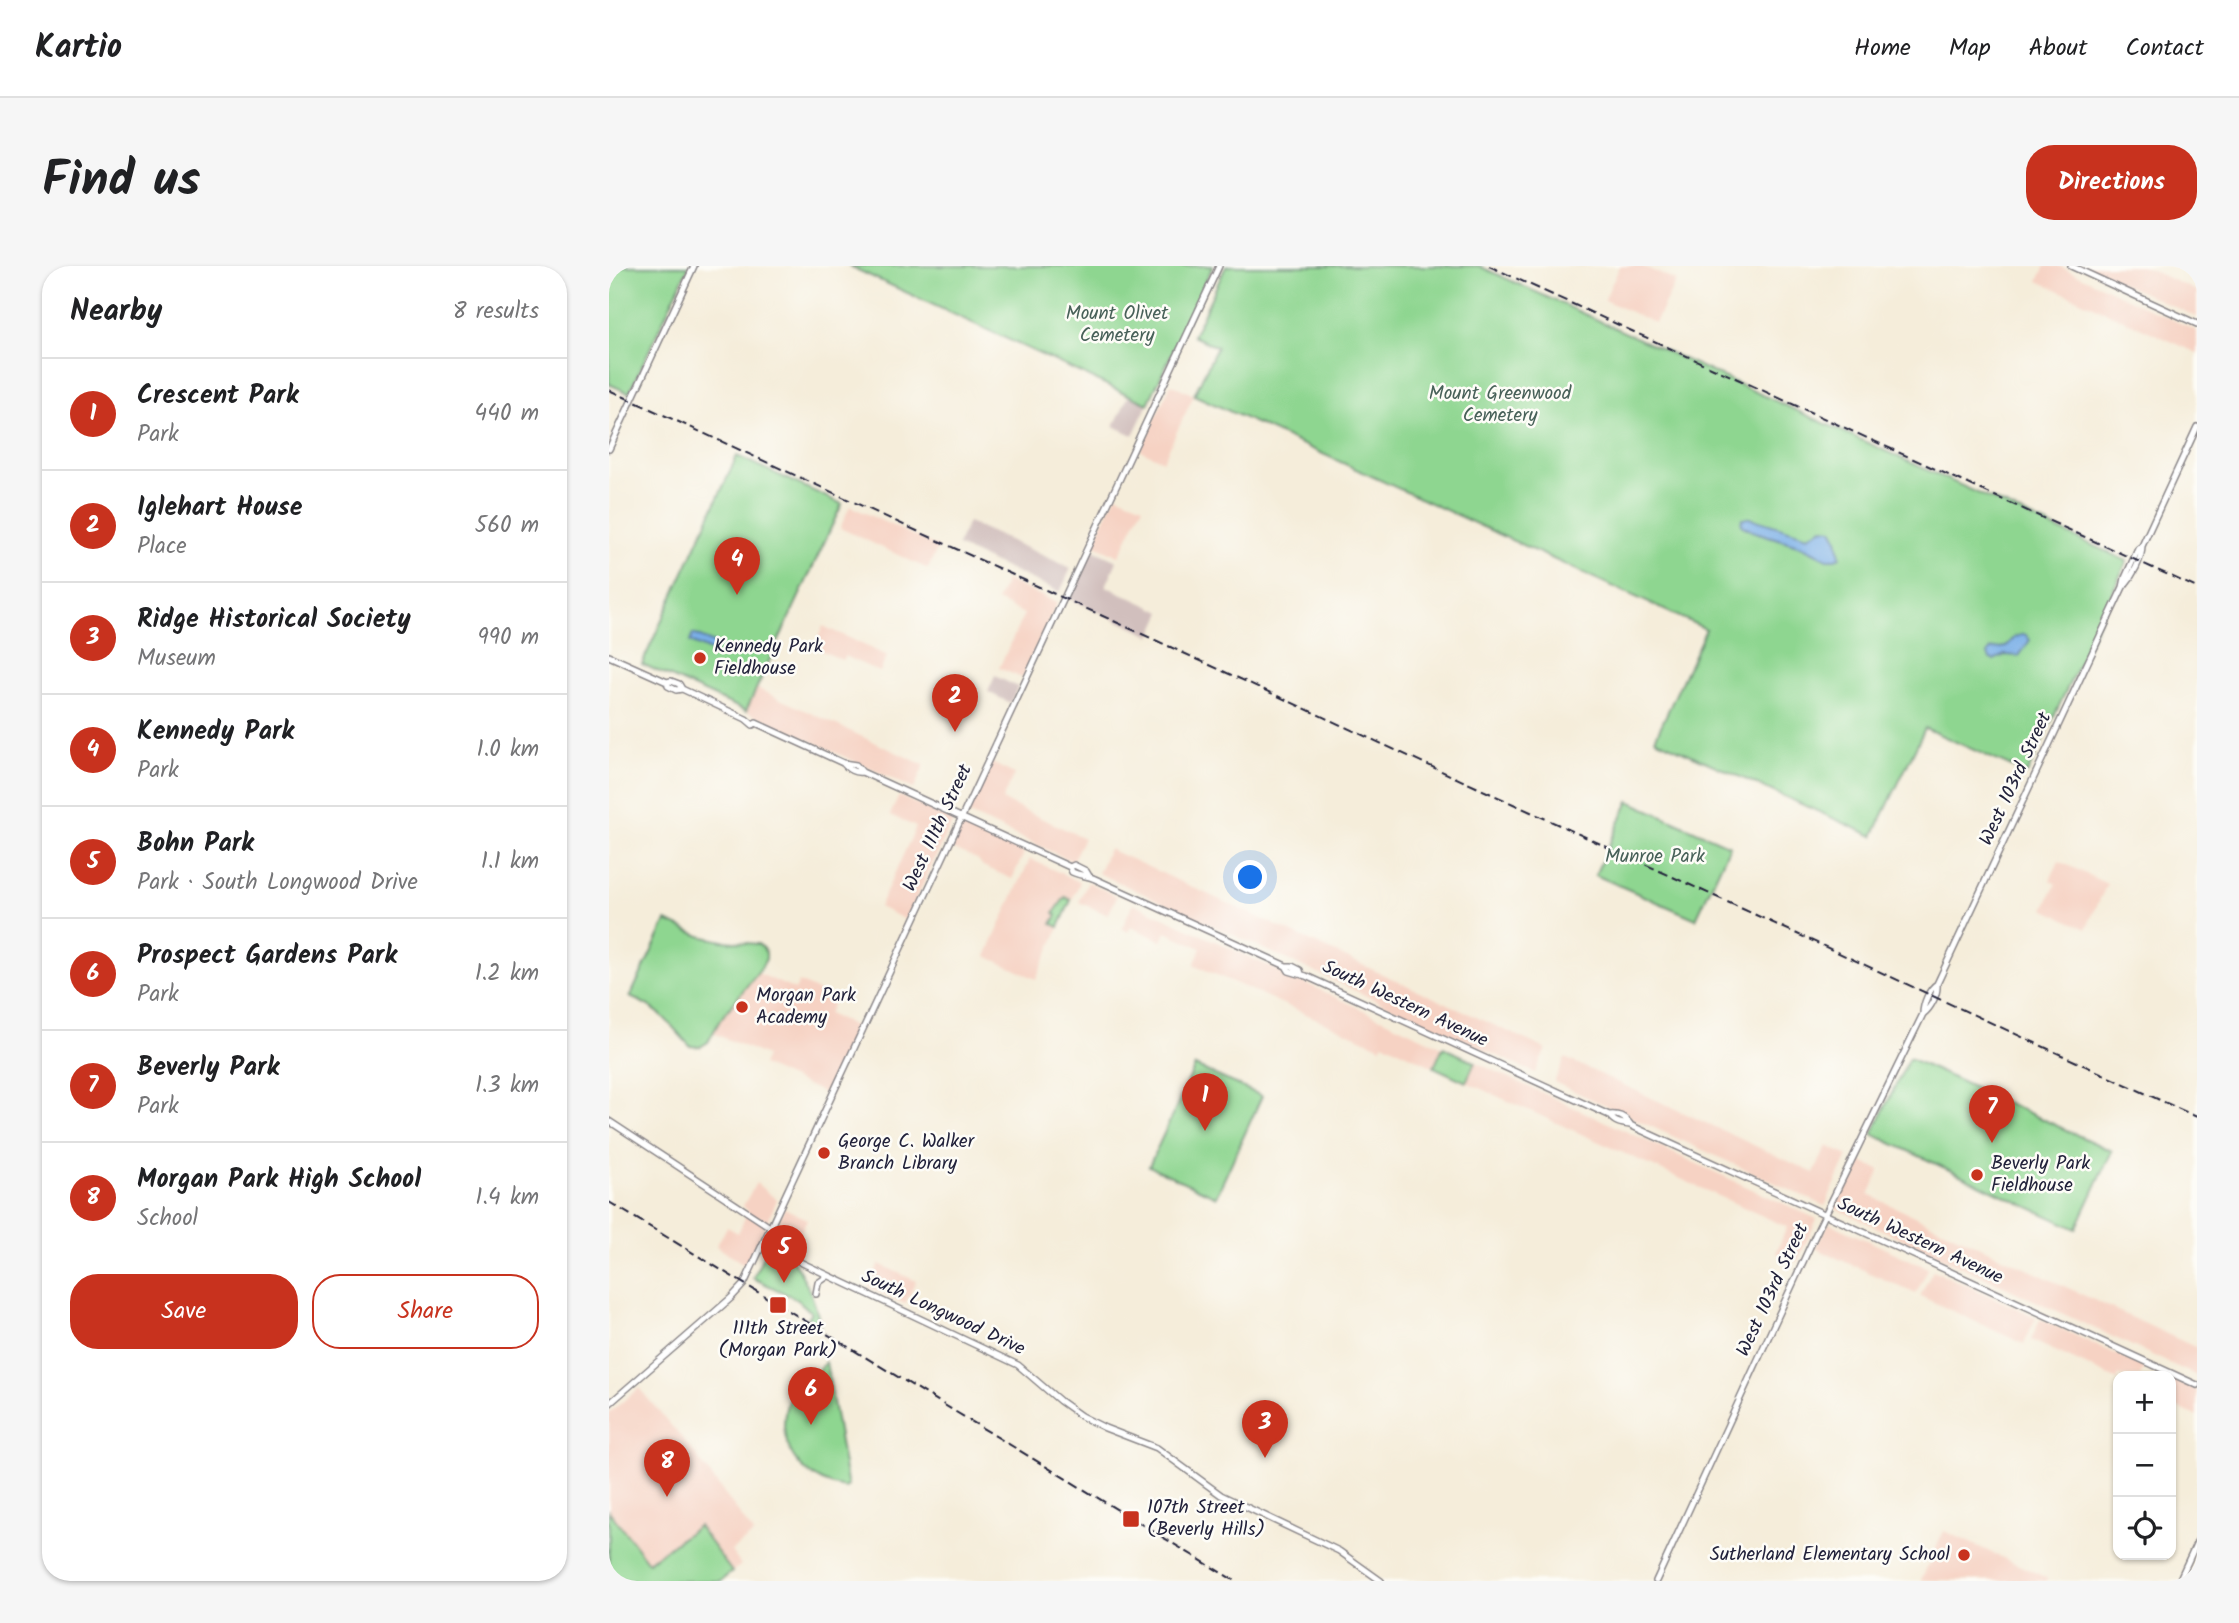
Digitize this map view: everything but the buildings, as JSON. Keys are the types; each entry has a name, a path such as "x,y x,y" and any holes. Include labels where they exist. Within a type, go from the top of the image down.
{"main road":[{"path":"609,449 694,266"},
{"name":"West 111th Street","path":"609,1404 739,1290 771,1227 1219,266"},
{"path":"2071,266 2197,324"},
{"name":"West 103rd Street","path":"1657,1581 1826,1214 1923,1014 1931,1004 1938,989 1937,984 2123,587 2140,559 2142,546 2197,427"},
{"name":"South Western Avenue","path":"609,656 667,682 668,686 676,690 682,689 746,719 755,720 756,723 843,763 848,769 862,772 1070,867 1072,872 1083,877 1090,876 1286,966 1289,971 1301,974 1609,1115 1612,1120 1630,1125 2197,1385"},
{"name":"South Longwood Drive","path":"609,1121 771,1227 795,1259 1018,1364 1081,1416 1157,1448 1221,1495 1339,1551 1381,1581"},
{"path":"815,1294 818,1283 828,1276"},
{"path":"2179,1581 2197,1542"}],"shaded area":[{"path":"1620,266 1642,266 1676,281 1655,323 1604,300"},
{"path":"2045,266 2059,266 2197,331 2197,353 2038,281"},
{"path":"2084,266 2142,266 2197,291 2197,317"},
{"path":"1171,384 1194,395 1163,461 1140,450"},
{"path":"1129,395 1148,404 1133,435 1114,426"},
{"path":"1116,495 1143,506 1119,556 1093,544"},
{"path":"850,506 938,547 928,569 840,528"},
{"path":"968,522 1071,568 1060,592 957,546"},
{"path":"1091,549 1117,561 1106,586 1162,612 1151,636 1068,598"},
{"path":"1006,580 1057,603 1022,678 999,668 1024,614 997,601"},
{"path":"823,626 887,656 880,672 845,656 842,660 814,647"},
{"path":"995,676 1018,687 1010,703 988,692"},
{"path":"756,688 924,765 914,789 746,711"},
{"path":"990,762 1014,774 1002,800 1084,838 1072,861 967,813"},
{"path":"899,796 953,821 906,920 879,907 916,827 890,815"},
{"path":"961,825 1024,853 1012,879 983,866 977,859 950,848"},
{"path":"1109,849 1546,1049 1535,1073 1098,873"},
{"path":"1030,859 1080,882 1036,979 986,956"},
{"path":"2059,861 2107,884 2086,929 2044,909 2056,884 2050,880"},
{"path":"1088,882 1117,896 1108,915 1079,902"},
{"path":"1133,903 1443,1047 1434,1067 1384,1043 1381,1047 1194,965 1201,948 1166,932 1162,941 1131,927 1128,932 1122,928"},
{"name":"Morgan Park Academy","path":"666,921 700,936 760,945 767,956 758,973 795,990 799,982 834,999 828,1014 856,1027 826,1094 762,1065 766,1056 713,1033 703,1046 690,1046 664,1016 630,997"},
{"path":"1565,1058 1814,1173 1827,1146 1848,1156 1825,1206 1554,1082"},
{"path":"1475,1062 1817,1219 1797,1262 1776,1253 1787,1227 1466,1082"},
{"path":"1858,1160 1880,1170 1869,1195 2197,1348 2197,1376 1835,1208"},
{"path":"756,1183 777,1200 747,1266 716,1246 727,1227 738,1233 748,1211 743,1206"},
{"path":"784,1208 807,1219 790,1255 772,1237"},
{"path":"1829,1223 1928,1268 1916,1294 1815,1248"},
{"path":"879,1264 916,1281 905,1304 868,1287"},
{"path":"1933,1270 2036,1317 2024,1344 1920,1296"},
{"path":"2040,1319 2144,1368 2142,1371 2113,1371 2113,1378 2031,1340"},
{"path":"2176,1381 2197,1391 2197,1416 2176,1407"},
{"path":"639,1388 692,1450 754,1534 731,1551 741,1565 720,1581 609,1581 609,1413"},
{"name":"Sutherland Elementary School","path":"1944,1531 2047,1578 2046,1581 1921,1580"}],"green space":[{"path":"609,266 689,266 629,393 609,384"},
{"name":"Mount Olivet Cemetery","path":"849,266 1213,266 1148,404"},
{"name":"Mount Greenwood Cemetery","path":"1226,266 1479,266 2127,561 2027,774 1925,728 1873,836 1655,739 1706,629 1194,395 1217,347 1193,336"},
{"path":"737,456 842,504 746,711 642,664"},
{"name":"Munroe Park","path":"1629,801 1730,846 1696,919 1595,875"},
{"path":"1065,897 1071,900 1059,927 1052,924 1057,915 1054,913"},
{"path":"666,921 700,936 758,944 766,953 761,968 720,1020 708,1042 700,1047 690,1046 658,1012 630,997"},
{"path":"1443,1047 1475,1062 1466,1082 1434,1067"},
{"path":"1909,1058 2112,1151 2076,1229 1872,1134"},
{"path":"1195,1066 1262,1096 1216,1197 1149,1166"},
{"path":"772,1237 778,1239 805,1280 820,1327 807,1318 811,1312 797,1299 753,1278"},
{"path":"826,1362 848,1486 845,1488 822,1481 803,1468 790,1450 784,1427 786,1407 791,1395"},
{"path":"609,1511 648,1562 698,1526 732,1572 720,1581 609,1581"}],"water":[{"path":"1742,518 1750,518 1808,536 1823,528 1832,529 1837,538 1840,557 1827,559 1801,546 1752,531 1741,525"},
{"path":"693,634 718,645 714,653 690,642"},
{"path":"2026,635 2030,640 2019,656 2005,655 1990,659 1988,654 1991,649 2006,647 2015,637"}],"railway":[{"path":"1489,266 2197,588"},
{"path":"609,390 2197,1117"},
{"path":"609,1202 1235,1581"}],"place":[{"name":"Kennedy Park","path":"737,595"},
{"name":"Kennedy Park Fieldhouse","path":"700,658"},
{"name":"Iglehart House","path":"955,732"},
{"name":"Morgan Park Academy","path":"742,1007"},
{"name":"Crescent Park","path":"1205,1131"},
{"name":"Beverly Park","path":"1992,1143"},
{"name":"George C. Walker Branch Library","path":"824,1153"},
{"name":"Beverly Park Fieldhouse","path":"1977,1175"},
{"name":"Bohn Park","path":"784,1283"},
{"name":"111th Street (Morgan Park)","path":"778,1305"},
{"name":"Prospect Gardens Park","path":"811,1425"},
{"name":"Ridge Historical Society","path":"1265,1458"},
{"name":"Morgan Park High School","path":"667,1497"},
{"name":"107th Street (Beverly Hills)","path":"1131,1519"},
{"name":"Sutherland Elementary School","path":"1964,1555"}]}
